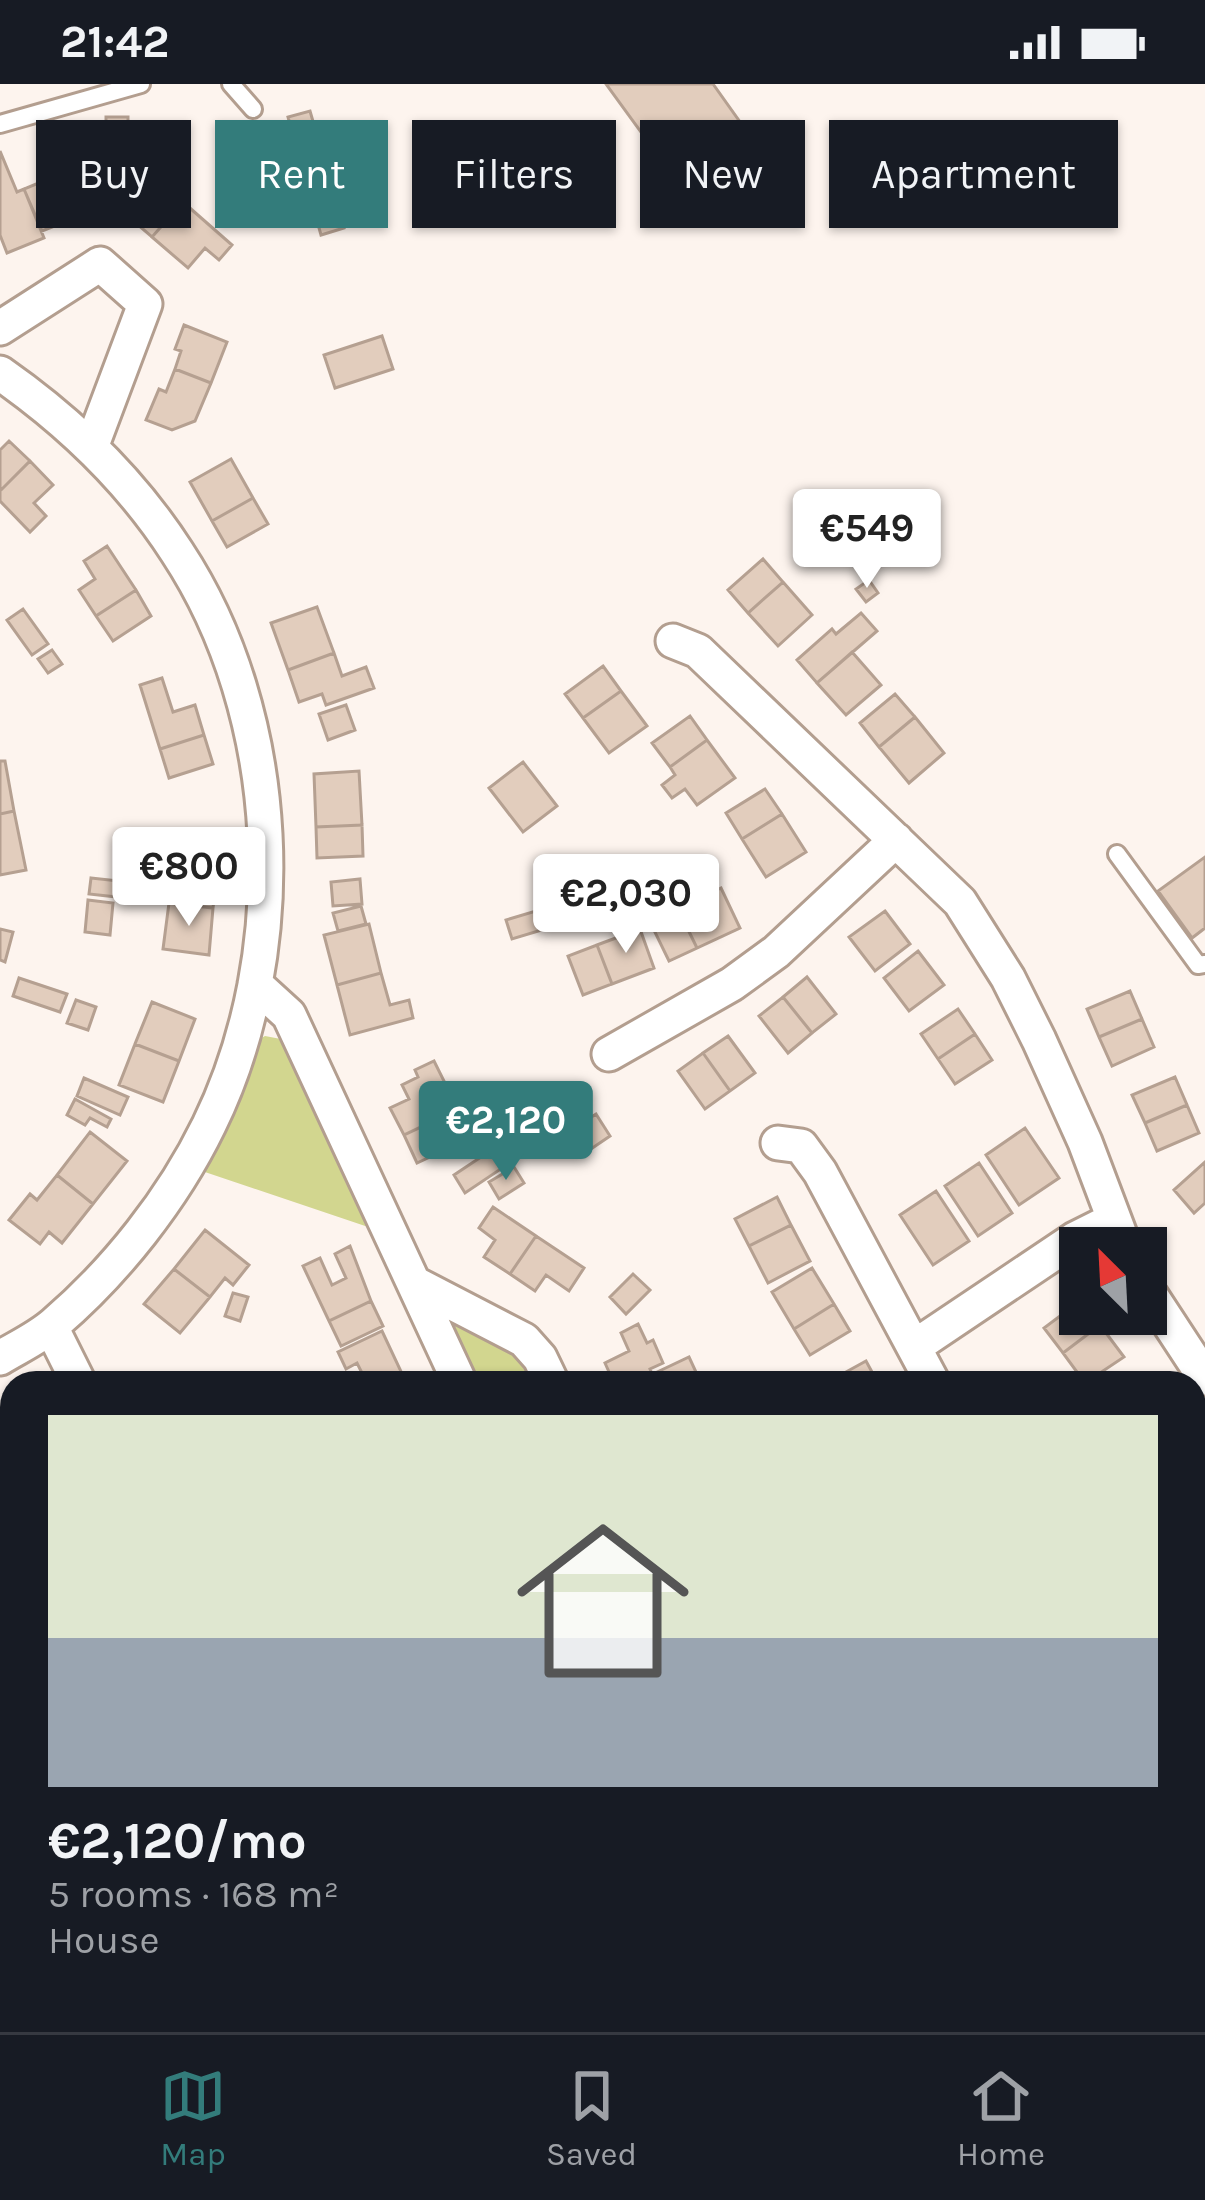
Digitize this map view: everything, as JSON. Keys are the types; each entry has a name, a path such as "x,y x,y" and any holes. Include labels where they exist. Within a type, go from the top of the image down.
{"street":[{"path":"0,328 100,264 146,304 92,446"},
{"path":"0,373 51,408 92,446 128,485 178,553 235,672 255,736 265,811 264,895 255,983 210,1124 147,1225 102,1276 51,1327 0,1358"},
{"path":"673,641 698,651 960,902 1008,978 1085,1142 1116,1227"},
{"path":"609,1054 733,984 776,952 896,840"},
{"path":"255,983 289,1015 454,1371"},
{"path":"778,1143 801,1146 820,1172 927,1371"},
{"path":"914,1347 1059,1251"},
{"path":"414,1283 524,1340 546,1371"},
{"path":"1167,1320 1200,1371"},
{"path":"51,1327 73,1371"}],"lane":[{"path":"0,124 142,84"},
{"path":"230,84 253,109"},
{"path":"1117,854 1198,965 1205,964"}],"green space":[{"path":"265,1036 286,1040 380,1231 196,1169 252,1043"},
{"path":"453,1319 490,1338 531,1371 469,1371 449,1327"}],"building":[{"path":"606,84 713,84 739,120 640,120 640,131"},
{"path":"310,111 313,120 289,120"},
{"path":"0,151 17,192 24,189 36,228 44,238 7,253 0,235"},
{"path":"36,184 36,217 24,189"},
{"path":"191,209 232,245 219,260 205,248 188,268 152,237 160,228 191,228"},
{"path":"184,325 227,342 211,383 175,369 181,351 175,349"},
{"path":"382,336 393,369 335,388 324,355"},
{"path":"175,369 211,383 195,421 172,430 146,420 159,389 166,392"},
{"path":"9,441 30,461 0,491 0,450"},
{"path":"231,459 253,498 212,521 190,482"},
{"path":"30,461 53,485 34,503 46,516 30,532 0,501 0,491"},
{"path":"253,498 268,524 227,547 212,521"},
{"path":"814,510 827,528 811,539 798,522"},
{"path":"107,546 136,590 96,616 79,590 95,579 84,561"},
{"path":"763,559 783,582 748,613 728,590"},
{"path":"869,580 878,593 866,602 856,589"},
{"path":"783,582 812,615 778,646 748,613"},
{"path":"136,590 151,616 113,641 96,616"},
{"path":"317,607 334,653 288,670 271,623"},
{"path":"23,609 48,644 32,655 7,620"},
{"path":"861,613 877,631 817,683 797,660 832,629 836,634"},
{"path":"52,650 62,664 48,673 38,659"},
{"path":"852,652 881,685 846,715 817,683"},
{"path":"334,653 342,676 366,667 374,688 326,705 322,694 299,702 288,670"},
{"path":"603,666 621,691 583,718 565,694"},
{"path":"162,678 173,712 195,705 204,735 160,749 140,685"},
{"path":"621,691 647,726 609,753 583,718"},
{"path":"895,694 915,717 879,747 860,723"},
{"path":"346,705 355,730 328,740 319,714"},
{"path":"690,716 707,740 670,767 652,743"},
{"path":"915,717 944,753 909,783 879,747"},
{"path":"204,735 213,764 169,778 160,749"},
{"path":"707,740 735,778 697,805 685,789 672,798 662,785 675,775 670,767"},
{"path":"0,761 5,761 14,811 0,814"},
{"path":"523,762 557,806 523,832 489,788"},
{"path":"359,771 362,825 316,827 314,774"},
{"path":"765,789 782,814 742,839 726,813"},
{"path":"14,811 26,870 0,875 0,814"},
{"path":"782,814 806,852 766,877 742,839"},
{"path":"362,825 363,856 317,858 316,827"},
{"path":"175,844 194,846 194,854 219,857 213,908 169,903"},
{"path":"1205,857 1205,928 1192,938 1158,891"},
{"path":"91,878 119,881 117,897 89,894"},
{"path":"360,879 362,904 333,906 331,882"},
{"path":"721,888 740,928 697,948 678,909"},
{"path":"88,900 113,903 110,935 85,932"},
{"path":"169,903 213,908 209,955 163,949"},
{"path":"361,906 366,924 338,931 333,913"},
{"path":"678,909 697,948 669,961 650,922"},
{"path":"539,910 545,929 512,939 506,920"},
{"path":"885,911 910,944 875,971 849,937"},
{"path":"369,924 381,973 337,985 324,935"},
{"path":"0,929 13,932 5,962 0,960"},
{"path":"640,929 654,968 612,984 597,945"},
{"path":"597,945 612,984 583,995 568,956"},
{"path":"918,951 944,985 909,1011 884,978"},
{"path":"381,973 390,1005 409,1000 413,1018 350,1035 337,985"},
{"path":"807,977 836,1014 812,1033 783,997"},
{"path":"19,978 67,994 60,1012 13,996"},
{"path":"1130,991 1142,1019 1099,1037 1087,1009"},
{"path":"783,997 812,1033 788,1053 759,1016"},
{"path":"76,1000 96,1007 88,1030 67,1023"},
{"path":"152,1002 195,1019 179,1061 135,1044"},
{"path":"958,1009 975,1034 938,1059 921,1034"},
{"path":"1142,1019 1154,1047 1112,1066 1099,1037"},
{"path":"975,1034 992,1060 955,1084 938,1059"},
{"path":"728,1036 755,1073 730,1091 703,1053"},
{"path":"135,1044 179,1061 163,1102 119,1085"},
{"path":"703,1053 730,1091 705,1109 678,1071"},
{"path":"434,1061 444,1081 432,1087 440,1118 404,1135 390,1108 409,1099 402,1085 418,1077 415,1070"},
{"path":"1175,1077 1187,1105 1145,1123 1132,1095"},
{"path":"84,1078 128,1097 120,1115 77,1096"},
{"path":"75,1099 111,1119 107,1127 90,1118 85,1125 67,1115"},
{"path":"1187,1105 1199,1133 1157,1151 1145,1123"},
{"path":"596,1114 610,1136 591,1149 576,1127"},
{"path":"446,1115 449,1121 444,1123 455,1145 417,1163 404,1135"},
{"path":"1025,1128 1059,1178 1019,1205 986,1155"},
{"path":"90,1132 127,1161 93,1204 57,1175"},
{"path":"502,1143 514,1160 465,1193 454,1175"},
{"path":"1205,1162 1205,1203 1194,1213 1174,1190"},
{"path":"979,1163 1012,1213 978,1236 945,1186"},
{"path":"514,1167 524,1183 499,1199 489,1182"},
{"path":"57,1175 93,1204 62,1243 49,1232 40,1244 9,1220 30,1194 37,1200"},
{"path":"936,1191 969,1241 933,1265 900,1215"},
{"path":"777,1197 791,1225 749,1246 735,1219"},
{"path":"493,1207 536,1236 510,1274 484,1257 495,1240 479,1228"},
{"path":"791,1225 810,1261 768,1283 749,1246"},
{"path":"205,1230 249,1265 233,1285 225,1278 210,1297 174,1269"},
{"path":"536,1236 584,1268 569,1291 546,1275 535,1291 510,1274"},
{"path":"350,1246 371,1301 329,1321 303,1266 320,1258 332,1285 346,1278 335,1254"},
{"path":"812,1268 834,1304 794,1329 772,1292"},
{"path":"174,1269 210,1297 180,1333 144,1304"},
{"path":"633,1274 650,1290 626,1314 610,1297"},
{"path":"233,1293 248,1297 240,1321 225,1316"},
{"path":"371,1301 383,1326 341,1346 329,1321"},
{"path":"834,1304 850,1331 810,1355 794,1329"},
{"path":"1059,1317 1059,1335 1087,1335 1063,1353 1044,1328"},
{"path":"638,1324 647,1343 653,1340 663,1363 651,1371 609,1371 605,1363 629,1351 621,1333"},
{"path":"382,1331 401,1371 361,1371 357,1363 346,1369 338,1352"},
{"path":"1087,1335 1108,1335 1124,1357 1103,1371 1076,1371 1063,1353"},
{"path":"689,1357 696,1371 659,1371"},
{"path":"866,1361 871,1371 848,1371"}]}
